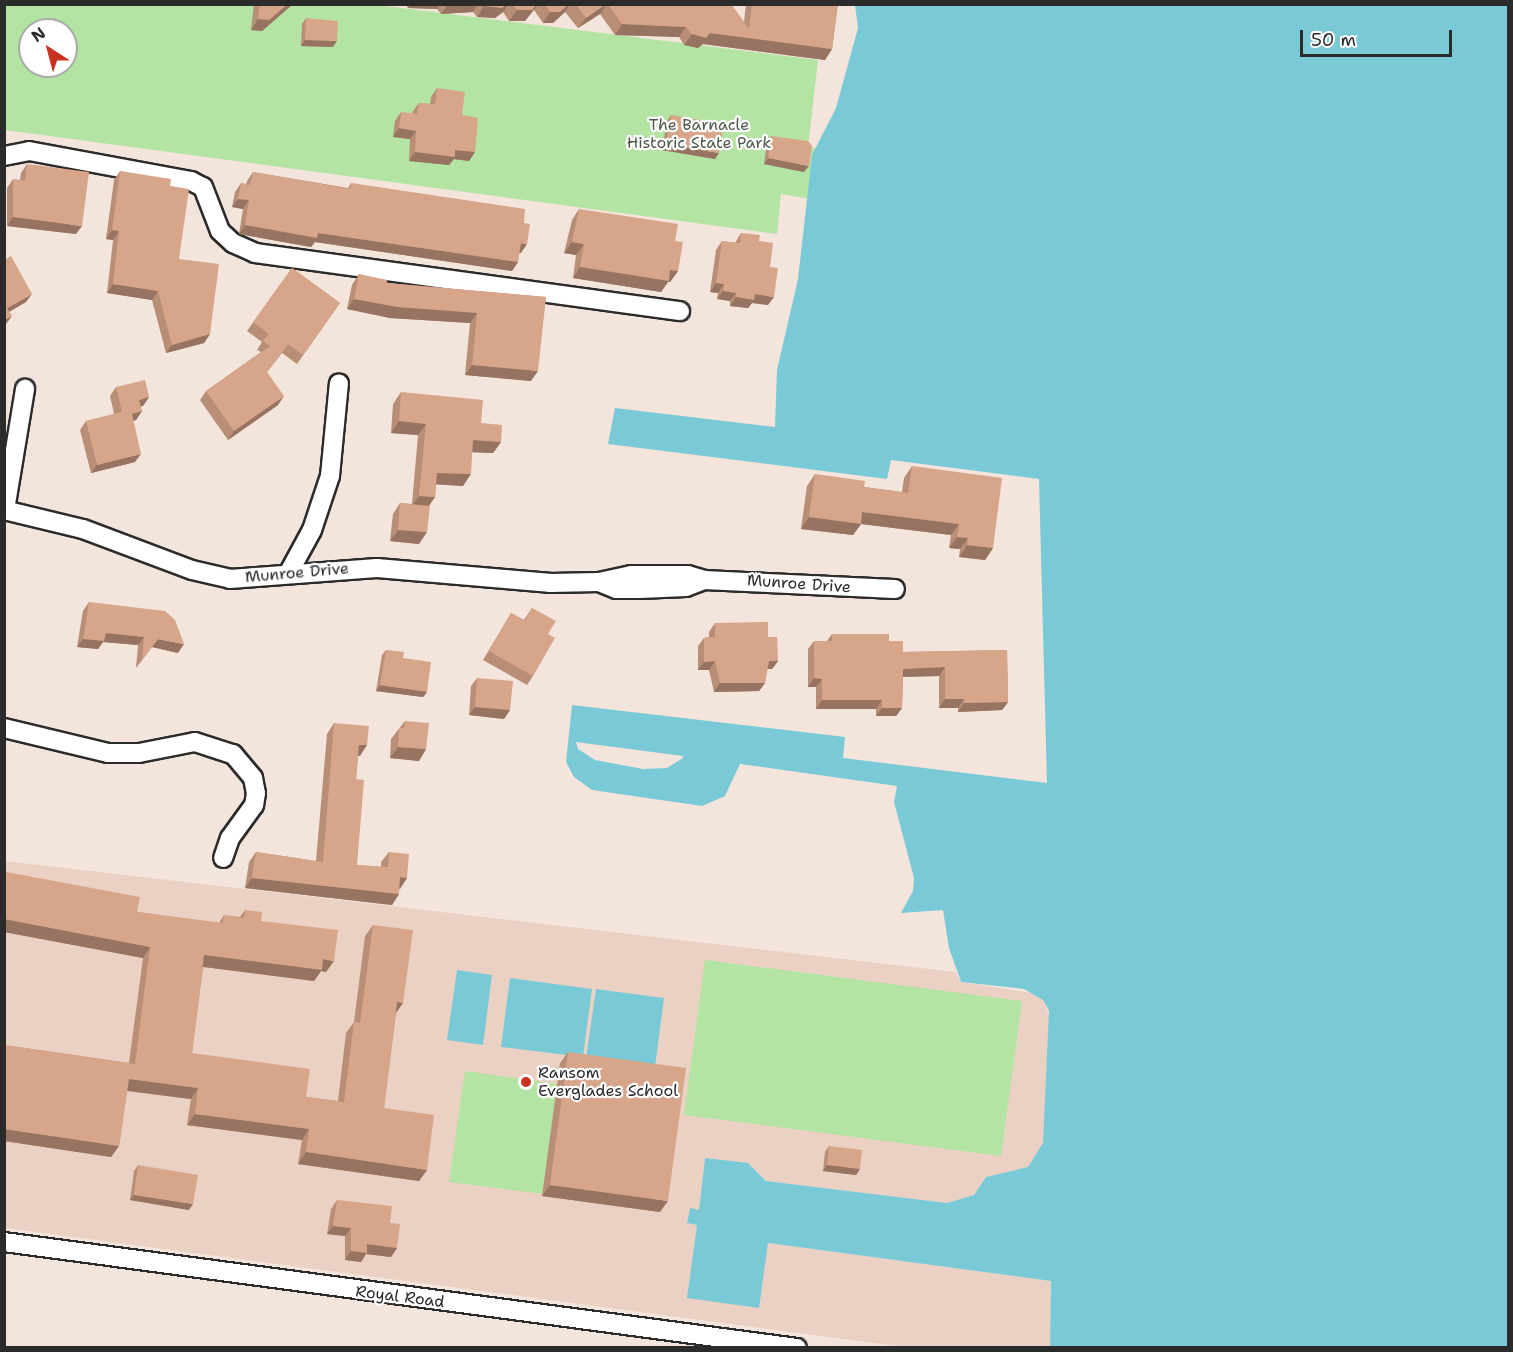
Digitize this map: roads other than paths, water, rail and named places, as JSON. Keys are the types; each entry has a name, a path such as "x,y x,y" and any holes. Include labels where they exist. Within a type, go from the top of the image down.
{"street":[{"path":"4,156 29,151 191,181 203,187 220,231 233,243 255,253 680,311"},
{"path":"288,574 312,530 330,476 339,383"},
{"path":"5,510 25,389"},
{"name":"Munroe Drive","path":"5,510 93,532 210,576 230,579 377,568 491,580 599,582 616,589 686,587 704,580 895,589"},
{"path":"4,728 108,753 139,753 195,742 233,754 253,778 256,793 254,805 230,838 223,858"},
{"name":"Royal Road","path":"4,1242 797,1347"}],"water":[{"path":"855,5 1508,5 1508,1347 1050,1347 1051,1281 768,1243 759,1308 687,1298 697,1225 687,1223 690,1208 699,1210 705,1158 748,1163 766,1181 947,1203 974,1195 986,1177 1028,1167 1043,1143 1049,1011 1043,1000 1024,989 961,982 949,948 943,910 901,913 913,891 914,878 894,802 897,786 740,764 725,796 702,806 592,790 574,777 566,762 572,705 845,737 843,758 1047,783 1039,479 891,460 887,479 608,444 615,408 775,427 777,370 798,279 812,155 836,108 858,28","holes":["576,742 683,756 667,768 643,769 595,760 578,749"]},
{"path":"457,970 492,975 483,1045 447,1040"},
{"path":"510,978 592,989 583,1057 501,1047"},
{"path":"596,989 664,998 655,1067 586,1058"}],"place":[{"name":"Ransom Everglades School","path":"526,1082"}],"park label":[{"name":"The Barnacle Historic State Park","path":"699,134"}]}
